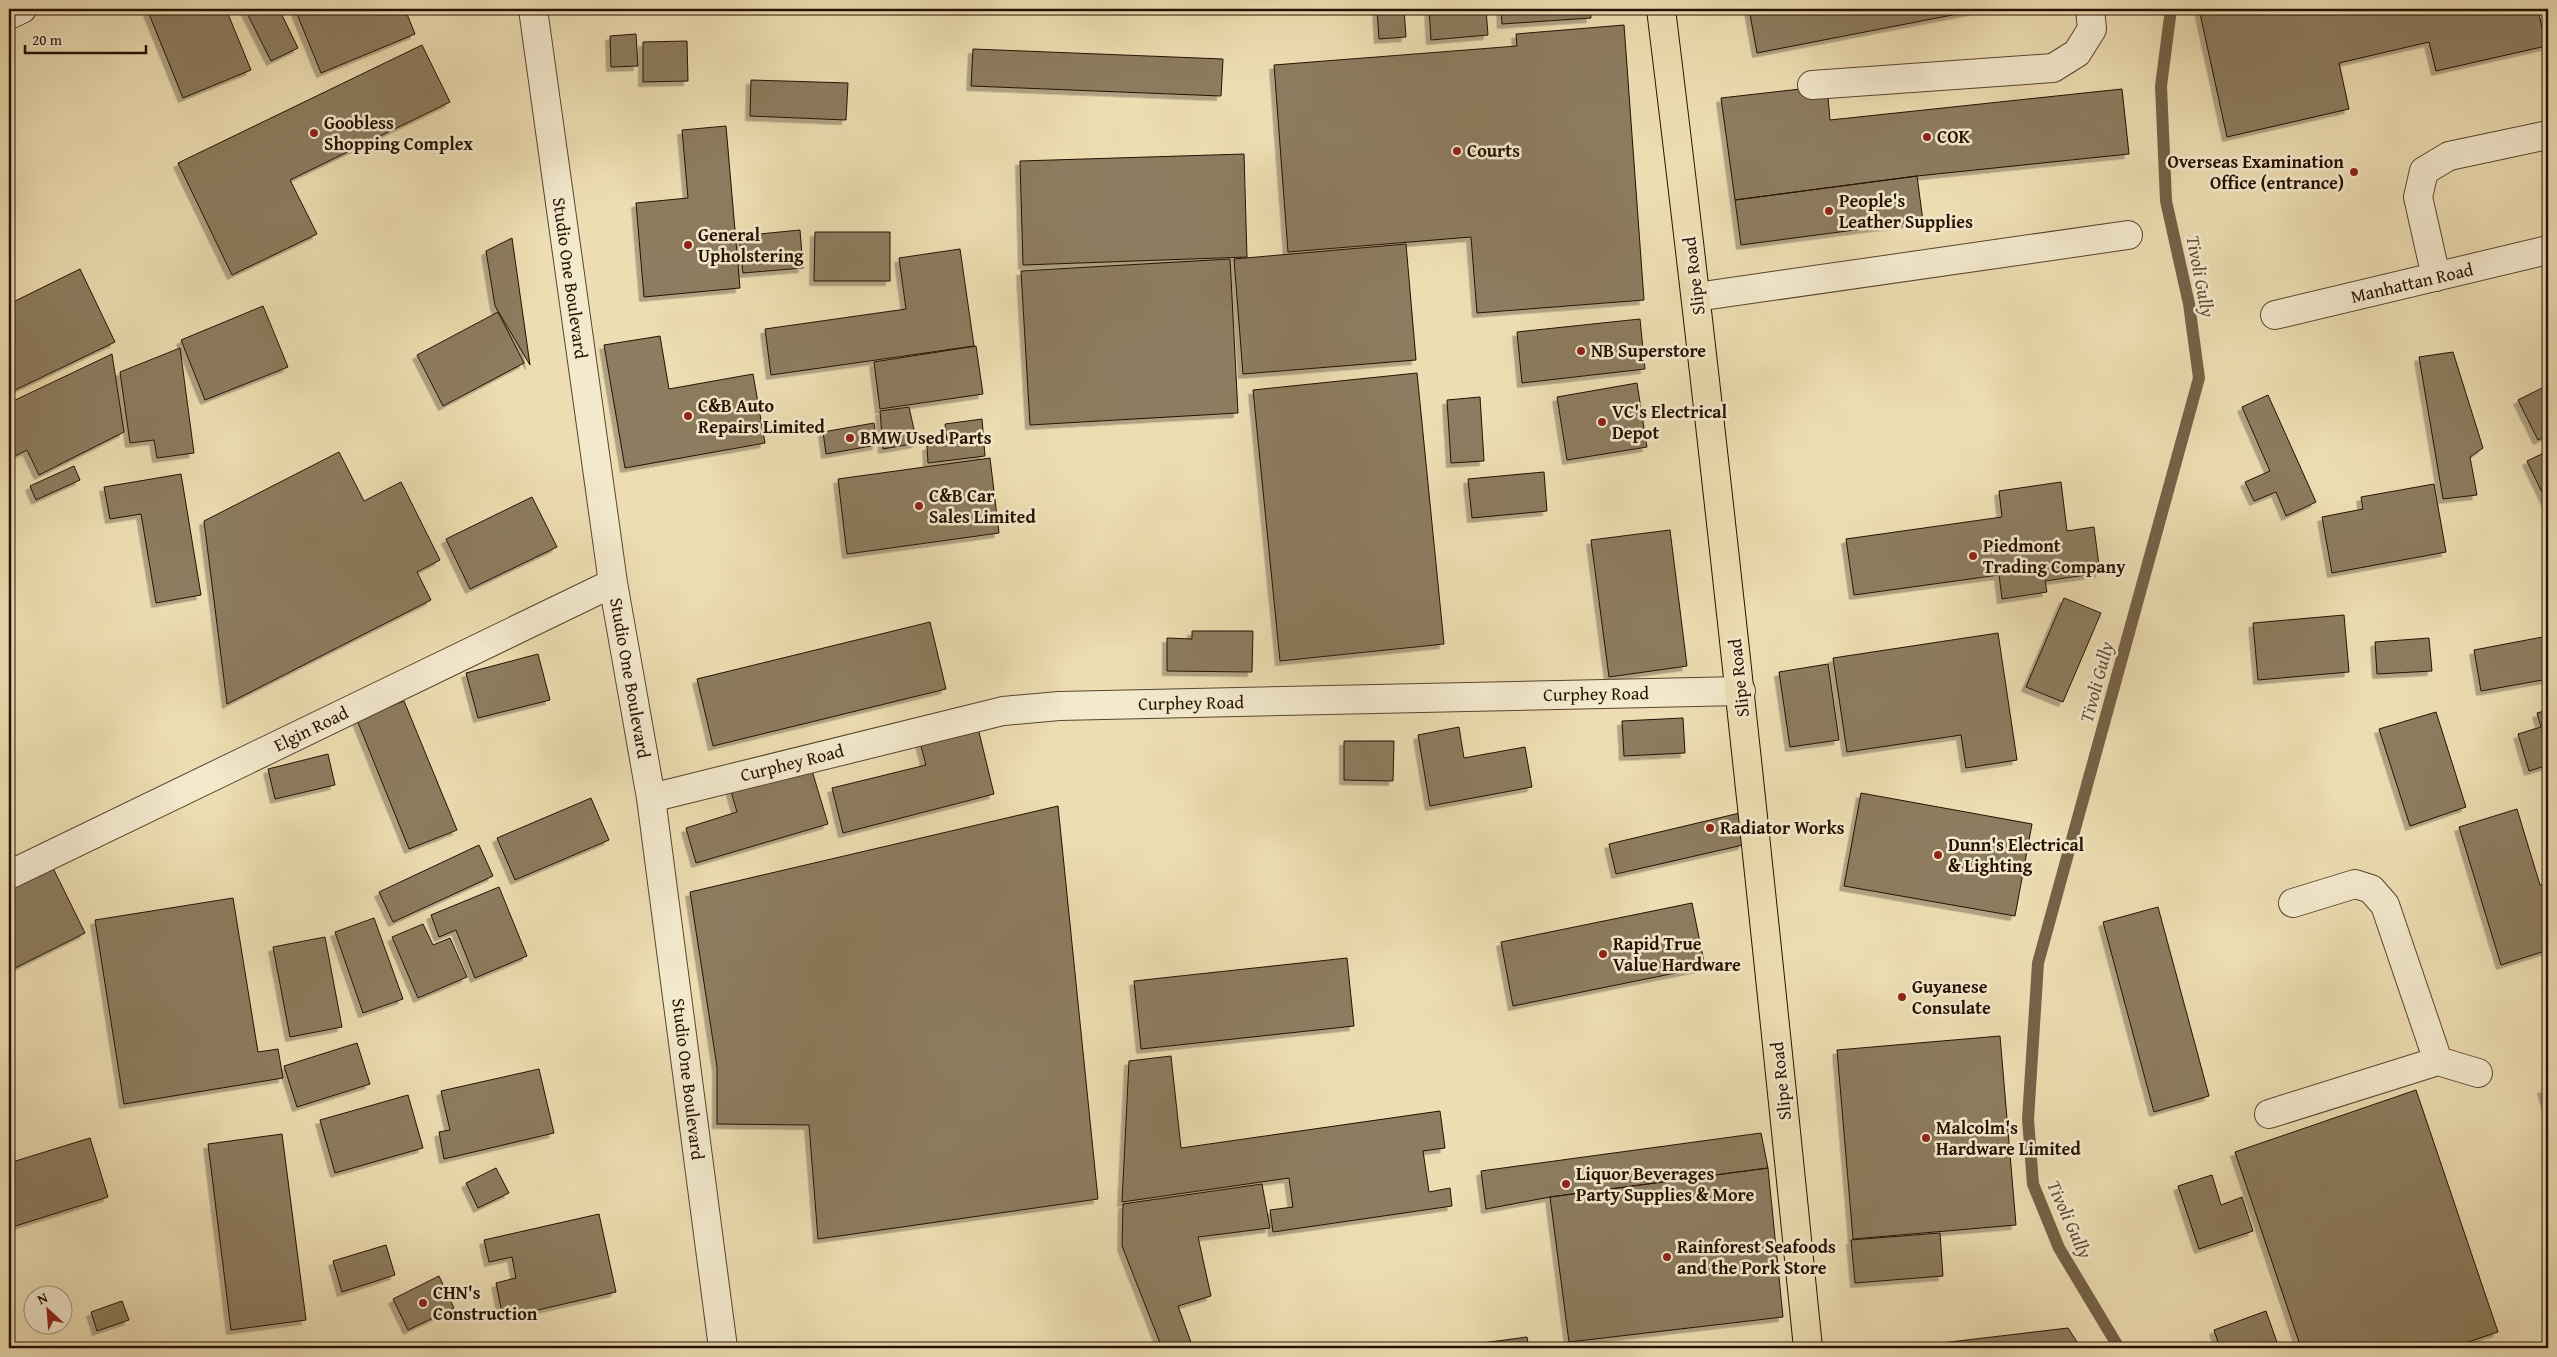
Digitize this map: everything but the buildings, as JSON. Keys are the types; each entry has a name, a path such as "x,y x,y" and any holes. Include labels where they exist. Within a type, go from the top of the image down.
{"main road":[{"name":"Slipe Road","path":"1660,9 1696,297 1741,691 1808,1348"}],"street":[{"path":"9,15 22,9"},
{"name":"Studio One Boulevard","path":"533,9 613,583 651,798 723,1348"},
{"path":"1812,85 2053,68 2077,53 2092,29 2090,9"},
{"path":"2436,277 2418,197 2424,171 2449,156 2548,135"},
{"path":"1696,297 2128,235"},
{"name":"Manhattan Road","path":"2275,315 2548,250"},
{"name":"Elgin Road","path":"9,875 613,583"},
{"name":"Curphey Road","path":"651,798 1003,711 1059,706 1741,691"},
{"path":"2293,902 2355,884 2371,889 2385,905 2438,1061"},
{"path":"2268,1114 2438,1061 2478,1074"}],"waterway":[{"name":"Tivoli Gully","path":"2119,1348 2059,1248 2033,1184 2028,1119 2038,963 2199,378 2189,304 2166,201 2161,86 2171,9"}],"place":[{"name":"Goobless Shopping Complex","path":"314,133"},
{"name":"COK","path":"1927,137"},
{"name":"Courts","path":"1457,151"},
{"name":"Overseas Examination Office (entrance)","path":"2354,172"},
{"name":"People's Leather Supplies","path":"1829,211"},
{"name":"General Upholstering","path":"688,245"},
{"name":"NB Superstore","path":"1581,351"},
{"name":"C&B Auto Repairs Limited","path":"688,416"},
{"name":"VC's Electrical Depot","path":"1602,422"},
{"name":"BMW Used Parts","path":"850,438"},
{"name":"C&B Car Sales Limited","path":"919,506"},
{"name":"Piedmont Trading Company","path":"1973,556"},
{"name":"Radiator Works","path":"1710,828"},
{"name":"Dunn's Electrical & Lighting","path":"1938,855"},
{"name":"Rapid True Value Hardware","path":"1603,954"},
{"name":"Guyanese Consulate","path":"1902,997"},
{"name":"Malcolm's Hardware Limited","path":"1926,1138"},
{"name":"Liquor Beverages Party Supplies & More","path":"1566,1184"},
{"name":"Rainforest Seafoods and the Pork Store","path":"1667,1257"},
{"name":"CHN's Construction","path":"423,1303"}]}
